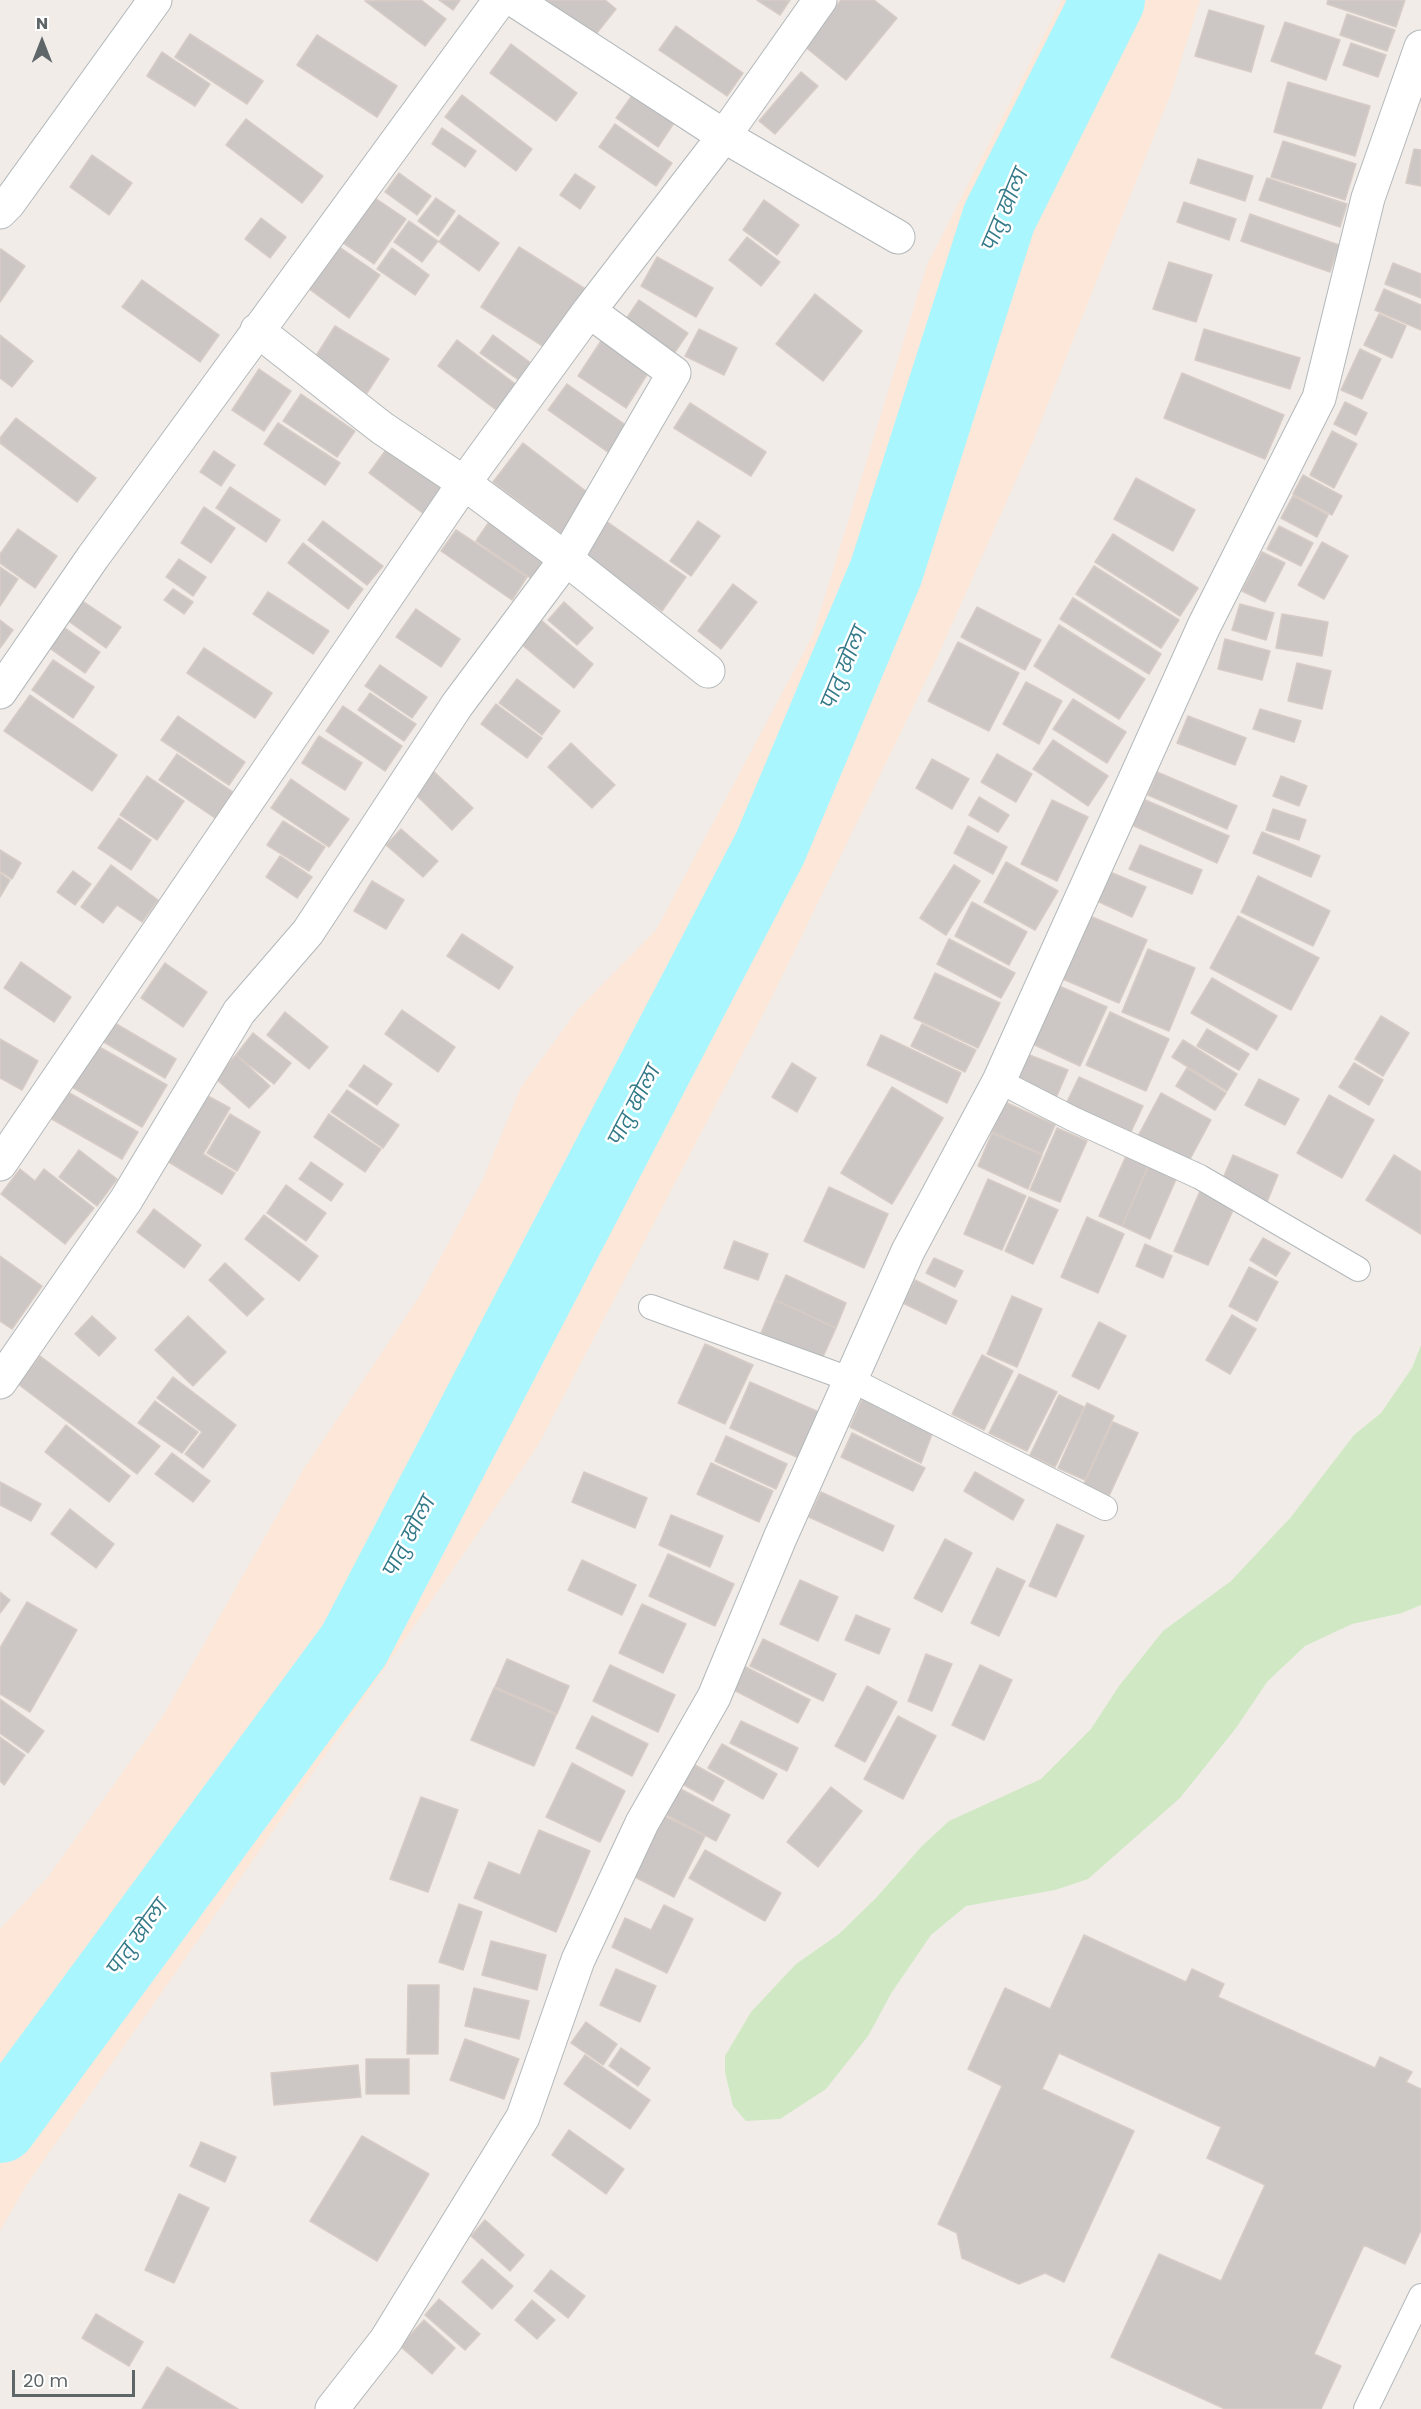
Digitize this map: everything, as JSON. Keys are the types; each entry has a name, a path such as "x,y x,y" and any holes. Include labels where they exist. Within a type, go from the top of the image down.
{"street":[{"path":"0,212 155,0"},
{"path":"0,692 93,557 257,330 500,0"},
{"path":"514,0 724,136 898,237"},
{"path":"0,1164 464,483 589,311 724,136 820,0"},
{"path":"332,2409 386,2340 523,2117 578,1960 642,1823 714,1697 780,1538 908,1251 999,1081 1204,626 1319,398 1368,198 1421,47"},
{"path":"0,1382 126,1200 239,1012 308,932 457,705 566,559 674,373 589,311"},
{"path":"257,330 382,428 464,483 566,559 708,671"}],"lane":[{"path":"999,1081 1073,1119 1200,1176 1358,1269"},
{"path":"651,1307 852,1380 1105,1508"},
{"path":"1366,2409 1413,2332 1421,2296"}],"green space":[{"path":"1421,1345 1421,1605 1402,1613 1352,1624 1305,1646 1267,1682 1236,1728 1180,1798 1088,1879 1055,1890 966,1906 931,1935 892,1992 868,2036 826,2089 780,2119 746,2121 733,2106 725,2072 725,2056 751,2012 796,1964 839,1934 876,1898 922,1846 949,1821 1041,1779 1091,1729 1119,1686 1163,1631 1231,1581 1291,1517 1354,1435 1381,1413 1412,1368"}],"sand":[{"path":"1062,0 1200,0 1171,93 1032,444 937,658 771,999 537,1447 169,1982 27,2184 0,2231 0,1929 48,1877 164,1714 303,1470 419,1297 483,1179 521,1087 579,1008 656,930 813,635 927,265"}],"building":[{"path":"421,0 446,19 425,46 365,1"},
{"path":"439,0 460,0 453,10"},
{"path":"543,0 605,0 616,9 592,39"},
{"path":"757,0 790,0 780,15"},
{"path":"841,0 874,0 897,18 846,80 804,46"},
{"path":"1328,0 1405,0 1396,27 1327,4"},
{"path":"1209,10 1264,26 1251,72 1195,56"},
{"path":"1347,14 1395,30 1387,51 1340,35"},
{"path":"1285,22 1340,40 1326,80 1271,61"},
{"path":"676,26 743,73 727,96 659,50"},
{"path":"190,34 263,81 247,104 175,57"},
{"path":"317,35 397,86 377,117 297,65"},
{"path":"1351,43 1386,55 1378,77 1343,65"},
{"path":"511,44 577,93 556,121 490,73"},
{"path":"162,52 210,84 195,106 147,76"},
{"path":"801,72 818,86 775,134 759,121"},
{"path":"1288,82 1370,106 1355,156 1274,132"},
{"path":"633,94 674,123 658,147 616,118"},
{"path":"462,95 532,149 516,171 445,117"},
{"path":"246,119 323,176 302,203 226,145"},
{"path":"615,124 672,163 656,186 599,147"},
{"path":"442,128 476,151 465,167 432,144"},
{"path":"1283,141 1356,164 1345,200 1271,177"},
{"path":"1414,149 1421,150 1421,186 1406,183"},
{"path":"92,155 132,183 109,215 70,187"},
{"path":"1198,159 1253,176 1245,201 1190,183"},
{"path":"399,173 431,196 417,215 385,192"},
{"path":"575,174 595,187 580,209 560,195"},
{"path":"1267,178 1347,204 1340,227 1259,200"},
{"path":"375,198 406,219 374,264 343,243"},
{"path":"436,198 455,211 438,236 418,221"},
{"path":"764,200 799,225 777,255 743,230"},
{"path":"1184,202 1236,219 1229,240 1177,222"},
{"path":"1250,214 1339,245 1330,272 1241,241"},
{"path":"459,215 499,243 479,271 439,242"},
{"path":"261,218 286,237 270,258 245,239"},
{"path":"409,221 438,241 422,262 394,242"},
{"path":"747,237 780,262 761,286 729,260"},
{"path":"335,244 380,275 349,318 305,286"},
{"path":"519,247 587,290 549,350 481,307"},
{"path":"392,248 429,275 415,295 377,269"},
{"path":"0,250 25,266 0,302"},
{"path":"657,257 713,288 696,317 641,286"},
{"path":"1169,262 1212,275 1196,322 1153,309"},
{"path":"1393,263 1421,274 1421,298 1385,284"},
{"path":"142,280 219,335 200,362 122,307"},
{"path":"1384,289 1421,305 1421,330 1375,310"},
{"path":"815,294 862,331 823,381 776,344"},
{"path":"639,300 688,333 673,355 624,322"},
{"path":"1379,314 1406,326 1392,358 1364,345"},
{"path":"335,326 389,359 367,393 314,359"},
{"path":"699,329 737,348 724,375 685,356"},
{"path":"1204,329 1300,358 1290,389 1195,360"},
{"path":"0,335 33,361 12,387 0,378"},
{"path":"493,335 535,366 523,383 480,353"},
{"path":"457,340 518,386 499,412 438,366"},
{"path":"601,341 648,373 626,408 578,376"},
{"path":"1360,349 1381,359 1362,399 1341,390"},
{"path":"259,369 291,391 264,431 232,410"},
{"path":"1182,373 1284,415 1265,459 1164,418"},
{"path":"567,384 630,428 612,455 548,410"},
{"path":"301,394 355,431 337,457 283,421"},
{"path":"1345,402 1367,413 1356,435 1334,424"},
{"path":"690,403 766,452 751,476 674,428"},
{"path":"16,418 96,478 77,502 0,443 0,438"},
{"path":"278,423 340,463 325,485 264,444"},
{"path":"1332,431 1357,444 1334,488 1310,475"},
{"path":"523,443 591,495 562,534 493,482"},
{"path":"388,447 447,491 428,517 369,473"},
{"path":"214,451 235,465 221,486 200,472"},
{"path":"1303,475 1342,496 1332,515 1293,494"},
{"path":"1136,478 1195,510 1173,551 1114,519"},
{"path":"230,487 280,520 266,542 216,508"},
{"path":"1293,496 1328,515 1317,537 1281,518"},
{"path":"204,507 235,528 211,563 181,543"},
{"path":"493,516 549,554 532,579 476,541"},
{"path":"323,521 383,566 367,585 308,540"},
{"path":"606,521 686,577 662,611 582,554"},
{"path":"698,521 720,536 691,576 670,561"},
{"path":"1279,526 1313,543 1301,566 1267,549"},
{"path":"18,529 57,556 35,588 0,563 0,554"},
{"path":"456,530 527,577 512,600 441,551"},
{"path":"1113,534 1198,588 1180,616 1095,562"},
{"path":"1322,542 1348,556 1324,599 1298,585"},
{"path":"303,543 363,589 348,609 288,563"},
{"path":"1262,552 1285,563 1265,602 1242,591"},
{"path":"179,559 206,577 193,596 166,577"},
{"path":"1094,566 1179,620 1161,648 1076,594"},
{"path":"0,567 18,579 0,606"},
{"path":"733,584 757,602 721,649 698,631"},
{"path":"173,589 193,602 184,614 164,600"},
{"path":"268,592 329,631 313,654 253,614"},
{"path":"1073,598 1161,654 1149,674 1060,619"},
{"path":"81,600 121,627 106,648 67,620"},
{"path":"564,602 593,628 577,645 548,620"},
{"path":"1240,604 1274,613 1266,640 1232,630"},
{"path":"977,607 1041,640 1025,670 961,637"},
{"path":"416,609 460,639 441,667 396,637"},
{"path":"1282,614 1328,622 1322,656 1276,648"},
{"path":"0,620 13,630 0,648"},
{"path":"541,620 593,664 574,688 521,644"},
{"path":"59,624 100,652 85,673 45,645"},
{"path":"1059,625 1145,679 1119,719 1034,666"},
{"path":"1225,639 1270,651 1262,680 1218,669"},
{"path":"958,642 1019,673 989,731 928,701"},
{"path":"204,648 272,693 255,718 187,673"},
{"path":"53,660 94,687 73,718 32,690"},
{"path":"1297,663 1331,671 1322,709 1288,701"},
{"path":"380,665 427,697 412,718 365,686"},
{"path":"517,679 560,711 542,735 499,703"},
{"path":"1026,682 1062,701 1039,744 1003,724"},
{"path":"370,693 416,724 404,741 358,710"},
{"path":"30,695 117,755 92,791 4,731"},
{"path":"1073,699 1126,732 1107,763 1053,729"},
{"path":"496,704 542,738 527,758 481,724"},
{"path":"343,706 402,746 385,771 326,731"},
{"path":"1260,709 1301,721 1294,742 1253,729"},
{"path":"178,716 245,762 229,785 161,740"},
{"path":"1188,716 1246,738 1235,765 1177,743"},
{"path":"319,736 362,763 345,790 302,763"},
{"path":"1053,740 1108,776 1088,806 1033,769"},
{"path":"571,743 615,785 592,808 548,767"},
{"path":"177,754 233,792 215,818 159,780"},
{"path":"997,754 1032,774 1016,802 981,782"},
{"path":"932,759 969,779 952,809 916,788"},
{"path":"432,770 473,808 452,830 412,791"},
{"path":"1157,772 1237,806 1227,829 1148,795"},
{"path":"147,776 184,801 157,840 120,815"},
{"path":"1281,776 1307,786 1299,806 1273,796"},
{"path":"291,779 349,819 329,847 271,808"},
{"path":"979,797 1009,815 998,832 969,815"},
{"path":"1143,799 1229,836 1217,863 1132,825"},
{"path":"1052,800 1088,817 1057,881 1021,864"},
{"path":"1273,809 1306,820 1299,840 1266,830"},
{"path":"119,818 151,840 131,870 98,848"},
{"path":"283,821 325,847 309,871 267,845"},
{"path":"968,826 1007,847 993,874 954,853"},
{"path":"401,829 438,861 423,877 386,845"},
{"path":"1262,832 1320,856 1311,877 1253,853"},
{"path":"1140,845 1202,870 1192,894 1129,869"},
{"path":"0,850 21,863 12,879 0,871"},
{"path":"280,856 312,877 297,898 266,877"},
{"path":"1006,862 1058,891 1035,930 984,902"},
{"path":"111,865 158,900 142,922 117,905 103,923 81,907"},
{"path":"954,865 980,881 946,935 920,918"},
{"path":"73,871 91,884 75,905 57,892"},
{"path":"1110,872 1146,887 1132,917 1097,901"},
{"path":"0,873 10,880 0,897"},
{"path":"1258,876 1330,911 1313,946 1241,912"},
{"path":"372,881 404,900 386,929 354,911"},
{"path":"972,902 1027,932 1009,965 955,936"},
{"path":"1085,914 1147,940 1119,1003 1058,977"},
{"path":"1238,916 1319,958 1291,1010 1210,968"},
{"path":"462,934 513,967 499,989 447,956"},
{"path":"949,939 1015,973 1001,998 937,964"},
{"path":"1148,949 1195,968 1169,1031 1122,1012"},
{"path":"21,962 71,997 54,1022 4,988"},
{"path":"165,963 207,992 183,1027 141,998"},
{"path":"935,973 1000,1003 978,1048 914,1018"},
{"path":"1212,978 1277,1016 1257,1050 1191,1013"},
{"path":"1050,982 1107,1007 1080,1066 1024,1040"},
{"path":"402,1010 455,1047 438,1072 385,1034"},
{"path":"285,1012 328,1047 309,1069 267,1035"},
{"path":"1110,1012 1169,1039 1146,1091 1086,1065"},
{"path":"1381,1016 1409,1033 1383,1076 1355,1059"},
{"path":"113,1022 176,1059 165,1078 102,1041"},
{"path":"922,1024 976,1050 965,1072 911,1046"},
{"path":"1207,1029 1249,1054 1239,1070 1197,1046"},
{"path":"253,1033 291,1063 274,1084 236,1055"},
{"path":"881,1035 961,1073 947,1103 867,1065"},
{"path":"0,1039 38,1061 22,1090 0,1078"},
{"path":"1183,1040 1237,1074 1227,1091 1172,1057"},
{"path":"94,1044 167,1085 142,1127 70,1086"},
{"path":"1022,1052 1068,1070 1056,1098 1010,1079"},
{"path":"236,1055 270,1086 249,1108 215,1078"},
{"path":"792,1063 816,1078 797,1112 772,1097"},
{"path":"1354,1063 1383,1080 1369,1105 1339,1087"},
{"path":"364,1065 392,1084 377,1105 349,1086"},
{"path":"1187,1068 1226,1093 1215,1110 1176,1086"},
{"path":"1079,1077 1143,1106 1129,1136 1065,1106"},
{"path":"1259,1079 1299,1099 1285,1125 1245,1105"},
{"path":"892,1087 943,1118 892,1204 841,1173"},
{"path":"347,1090 399,1125 383,1148 331,1112"},
{"path":"66,1091 138,1132 122,1159 50,1118"},
{"path":"1161,1093 1211,1120 1188,1163 1138,1136"},
{"path":"206,1095 230,1108 203,1154 235,1173 222,1194 167,1161"},
{"path":"1329,1095 1374,1120 1342,1178 1297,1153"},
{"path":"1005,1102 1055,1125 1042,1154 992,1132"},
{"path":"230,1114 260,1132 237,1171 207,1153"},
{"path":"329,1114 381,1149 365,1172 314,1137"},
{"path":"1057,1128 1087,1141 1060,1202 1030,1190"},
{"path":"992,1133 1042,1155 1028,1189 978,1166"},
{"path":"79,1150 117,1179 97,1206 59,1177"},
{"path":"1233,1155 1278,1175 1267,1202 1221,1183"},
{"path":"1394,1155 1421,1172 1421,1234 1366,1200"},
{"path":"1126,1156 1148,1166 1122,1226 1099,1216"},
{"path":"311,1162 343,1184 331,1201 299,1179"},
{"path":"1149,1165 1177,1177 1150,1239 1122,1226"},
{"path":"20,1169 35,1181 44,1169 94,1208 65,1244 1,1194"},
{"path":"988,1179 1026,1196 1002,1250 964,1234"},
{"path":"286,1185 326,1213 306,1241 267,1213"},
{"path":"829,1187 888,1214 864,1268 804,1241"},
{"path":"1200,1191 1235,1206 1208,1265 1174,1251"},
{"path":"1029,1197 1058,1210 1033,1264 1005,1251"},
{"path":"154,1209 201,1245 184,1268 137,1232"},
{"path":"264,1215 318,1256 299,1281 245,1239"},
{"path":"1087,1217 1124,1234 1098,1293 1061,1277"},
{"path":"1263,1238 1290,1253 1276,1276 1250,1260"},
{"path":"734,1241 768,1254 758,1280 724,1268"},
{"path":"1145,1244 1172,1256 1163,1278 1136,1266"},
{"path":"0,1256 42,1286 12,1329 0,1321"},
{"path":"934,1258 963,1271 955,1287 926,1273"},
{"path":"225,1263 264,1299 247,1316 209,1280"},
{"path":"1249,1267 1278,1282 1257,1321 1229,1306"},
{"path":"786,1275 846,1303 836,1328 775,1300"},
{"path":"915,1280 957,1301 946,1324 903,1303"},
{"path":"1012,1296 1042,1309 1017,1367 987,1354"},
{"path":"775,1300 836,1328 822,1359 761,1333"},
{"path":"1232,1315 1256,1329 1230,1374 1206,1360"},
{"path":"92,1316 116,1338 99,1356 75,1334"},
{"path":"188,1316 226,1352 193,1386 155,1350"},
{"path":"1099,1322 1126,1336 1099,1389 1072,1376"},
{"path":"705,1344 753,1365 725,1424 678,1403"},
{"path":"982,1355 1013,1371 984,1430 952,1414"},
{"path":"40,1356 160,1446 137,1474 18,1384"},
{"path":"1019,1374 1057,1392 1027,1451 989,1433"},
{"path":"173,1377 236,1425 203,1468 185,1454 202,1432 157,1398"},
{"path":"750,1382 819,1412 799,1458 730,1428"},
{"path":"864,1395 934,1429 921,1463 850,1427"},
{"path":"1059,1395 1084,1407 1055,1467 1030,1455"},
{"path":"155,1401 198,1432 182,1453 138,1423"},
{"path":"1087,1403 1114,1416 1085,1480 1058,1468"},
{"path":"1113,1422 1138,1433 1109,1496 1084,1484"},
{"path":"66,1425 130,1476 109,1502 45,1452"},
{"path":"852,1433 925,1468 913,1491 841,1457"},
{"path":"726,1436 787,1464 776,1489 715,1461"},
{"path":"172,1453 210,1481 193,1502 155,1474"},
{"path":"711,1463 773,1491 759,1522 697,1494"},
{"path":"584,1472 647,1498 635,1528 572,1502"},
{"path":"975,1472 1024,1500 1013,1520 964,1491"},
{"path":"0,1482 41,1504 31,1521 0,1505"},
{"path":"821,1492 894,1526 883,1551 809,1517"},
{"path":"70,1509 114,1544 96,1568 51,1534"},
{"path":"671,1515 723,1536 710,1567 659,1545"},
{"path":"1057,1524 1084,1536 1056,1597 1029,1586"},
{"path":"945,1539 972,1553 942,1612 914,1598"},
{"path":"668,1554 734,1584 715,1626 649,1596"},
{"path":"582,1560 636,1585 622,1615 568,1590"},
{"path":"997,1568 1025,1581 999,1636 971,1623"},
{"path":"800,1580 838,1597 818,1641 780,1624"},
{"path":"0,1592 10,1600 0,1613"},
{"path":"27,1602 77,1630 30,1712 0,1694 0,1648"},
{"path":"642,1604 686,1624 663,1673 619,1653"},
{"path":"856,1615 890,1629 879,1654 845,1640"},
{"path":"763,1639 836,1674 823,1701 750,1666"},
{"path":"926,1654 952,1664 932,1711 908,1701"},
{"path":"507,1659 569,1686 557,1714 495,1687"},
{"path":"610,1665 675,1695 658,1732 593,1701"},
{"path":"742,1665 810,1700 798,1723 730,1688"},
{"path":"980,1665 1012,1680 984,1740 952,1725"},
{"path":"867,1686 897,1702 865,1762 835,1746"},
{"path":"494,1688 556,1715 534,1766 471,1740"},
{"path":"0,1699 44,1731 28,1753 0,1733"},
{"path":"592,1716 648,1744 632,1776 576,1748"},
{"path":"898,1716 936,1736 903,1799 864,1779"},
{"path":"741,1721 798,1748 787,1771 730,1743"},
{"path":"0,1737 25,1755 4,1785 0,1781"},
{"path":"722,1744 777,1774 763,1799 708,1768"},
{"path":"686,1760 724,1781 713,1801 675,1780"},
{"path":"572,1763 625,1791 600,1842 546,1817"},
{"path":"673,1785 730,1815 716,1841 659,1811"},
{"path":"831,1787 862,1811 818,1867 787,1842"},
{"path":"421,1797 458,1810 428,1892 390,1879"},
{"path":"662,1815 705,1836 674,1897 631,1875"},
{"path":"539,1830 590,1851 556,1932 474,1898 489,1862 520,1875"},
{"path":"705,1850 781,1893 765,1921 689,1878"},
{"path":"459,1904 482,1912 463,1970 439,1962"},
{"path":"664,1905 693,1919 667,1973 612,1947 625,1918 651,1930"},
{"path":"1084,1935 1186,1982 1192,1969 1224,1984 1218,1997 1375,2068 1380,2057 1412,2072 1406,2082 1421,2089 1421,2230 1405,2264 1364,2245 1314,2354 1341,2366 1321,2409 1225,2409 1111,2357 1159,2254 1221,2281 1265,2185 1207,2158 1221,2127 1059,2053 1042,2089 1134,2131 1064,2282 1045,2273 1019,2284 962,2258 957,2233 938,2224 1002,2086 968,2069 1005,1988 1050,2009"},
{"path":"491,1941 546,1955 537,1990 482,1975"},
{"path":"616,1969 656,1986 640,2022 600,2005"},
{"path":"408,1985 439,1985 438,2054 407,2054"},
{"path":"474,1988 529,2001 519,2039 465,2026"},
{"path":"586,2022 617,2044 603,2065 571,2043"},
{"path":"465,2039 519,2059 504,2099 450,2080"},
{"path":"621,2048 650,2068 638,2086 609,2066"},
{"path":"585,2055 650,2100 630,2129 564,2084"},
{"path":"366,2059 409,2059 409,2094 366,2094"},
{"path":"358,2065 361,2097 274,2105 271,2073"},
{"path":"569,2130 624,2169 606,2194 552,2155"},
{"path":"362,2136 429,2174 377,2261 310,2221"},
{"path":"201,2142 236,2157 225,2182 190,2166"},
{"path":"179,2194 209,2208 174,2283 145,2270"},
{"path":"485,2220 524,2255 510,2271 471,2236"},
{"path":"482,2259 513,2286 492,2309 462,2282"},
{"path":"551,2270 585,2296 568,2318 534,2291"},
{"path":"439,2299 480,2334 465,2350 425,2315"},
{"path":"532,2300 555,2320 537,2339 515,2320"},
{"path":"96,2314 143,2342 129,2366 82,2338"},
{"path":"424,2320 455,2348 432,2374 400,2346"},
{"path":"167,2367 238,2409 142,2409"}],"waterway":[{"name":"पातु खोला","path":"0,2126 354,1645 770,848 886,572 999,218 1108,0"}]}
